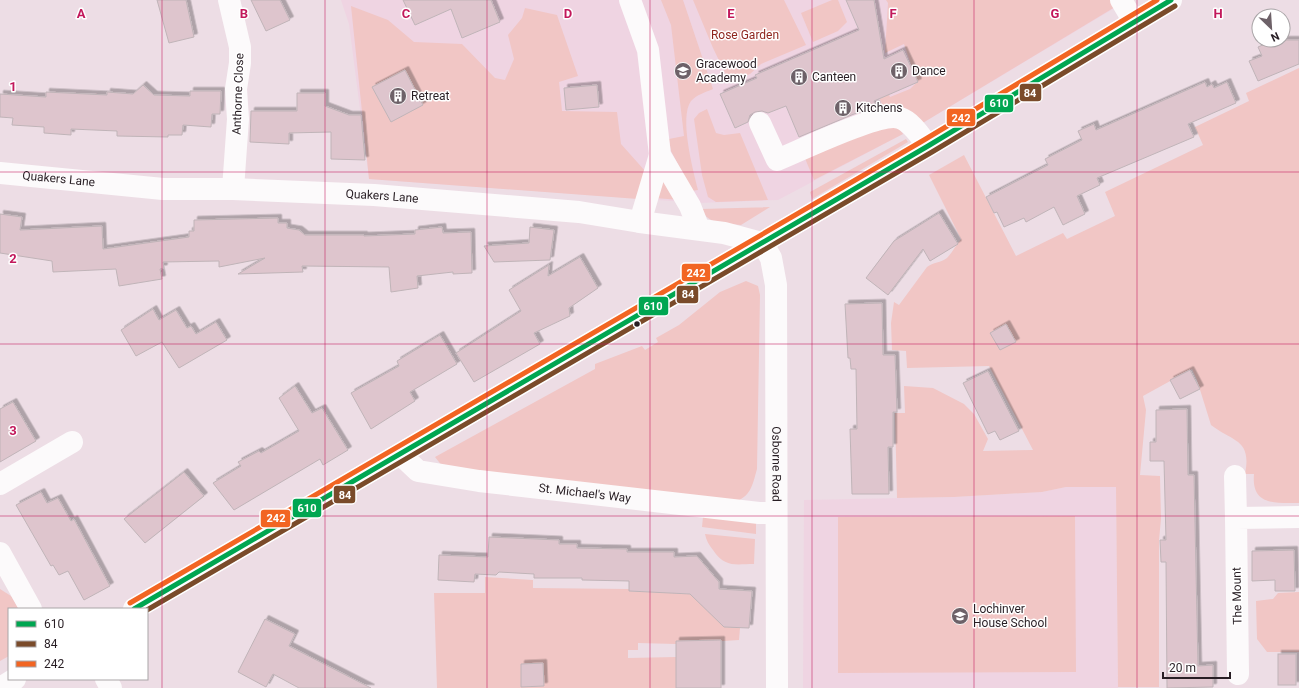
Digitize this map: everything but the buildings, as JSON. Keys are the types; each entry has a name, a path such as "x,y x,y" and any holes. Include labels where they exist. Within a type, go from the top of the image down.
{"street":[{"name":"Anthorne Close","path":"229,0 240,48 240,63 236,89 238,119 233,189"},
{"path":"630,0 648,50 660,155 640,222"},
{"path":"1121,0 1134,22"},
{"path":"136,608 928,146 1171,0"},
{"path":"760,123 777,160 854,128 886,117 900,118 912,127 928,146"},
{"path":"660,155 690,206 699,229"},
{"name":"Quakers Lane","path":"0,173 163,189 233,189 382,196 579,212 724,233 762,243"},
{"name":"Osborne Road","path":"762,243 770,258 776,285 777,688"},
{"path":"0,484 72,442"},
{"name":"St. Michael's Way","path":"400,454 414,468 424,472 486,481 759,513 776,513"},
{"name":"The Mount","path":"1235,476 1238,674"},
{"path":"1236,518 1299,517"},
{"path":"1,555 30,608"},
{"path":"0,688 13,680"}],"shaded area":[{"name":"Gracewood Academy","path":"341,0 1128,0 916,127 778,200 699,203 369,179 349,24"},
{"name":"Lochinver House School","path":"1066,487 1116,487 1118,688 803,688 804,500 954,497 1042,492"}],"green space":[{"path":"661,0 683,0 713,89 701,94 691,101 686,119 688,144 698,190 692,191 671,151 669,139 684,136 671,25"},
{"name":"Rose Garden","path":"693,0 784,0 806,45 761,64 750,74 730,83 713,48"},
{"path":"832,0 838,0 847,22 838,31 813,42 801,13"},
{"path":"886,0 1112,0 1115,7 921,124 884,108 871,81 881,77 890,97 910,89 917,82 904,44 885,53 888,3"},
{"path":"351,6 388,20 414,42 462,44 495,78 505,80 514,59 508,35 522,18 525,8 557,15 578,76 559,82 562,111 617,112 621,144 646,172 638,199 369,179"},
{"path":"1299,68 1299,503 1274,502 1261,497 1257,492 1254,484 1254,474 1245,474 1246,454 1243,448 1239,443 1211,425 1197,380 1192,369 1143,396 1146,410 1140,475 1160,476 1161,519 1159,540 1159,687 1118,687 1116,487 1066,487 1042,492 954,497 897,498 895,413 905,413 904,386 933,388 964,404 974,414 988,439 983,451 1033,450 989,366 907,368 906,351 892,350 891,323 894,302 899,305 927,267 947,258 961,239 929,175 964,155 1016,256 1063,233 1067,239 1115,216 1105,192 1203,145 1195,127 1249,101 1246,93"},
{"path":"707,109 716,133 724,135 740,133 768,200 716,202 708,197 702,175 694,119 699,113"},
{"path":"897,126 903,134 814,180 804,156 876,128"},
{"path":"906,139 908,142 812,199 810,192"},
{"path":"662,173 680,200 655,198"},
{"path":"770,207 741,225 724,224 713,221 704,214 701,209"},
{"path":"746,281 758,286 760,295 757,469 750,490 739,500 733,503 443,467 435,457 595,369 595,364 642,346 645,350 658,342 656,338 679,325 720,292"},
{"name":"Lochinver House School","path":"1075,516 1076,672 838,673 838,517"},
{"path":"703,517 756,522 756,534 702,527"},
{"path":"705,534 755,539 754,564 731,564 722,560 710,546"},
{"path":"485,577 533,580 533,588 629,589 629,591 653,592 678,589 678,594 701,594 740,628 739,640 676,644 638,643 638,650 628,650 628,658 676,657 676,688 437,688 434,593 485,593"},
{"path":"0,589 11,596 18,608 8,608 8,657 0,661"},
{"path":"1299,592 1299,652 1267,652 1257,639 1256,601 1273,599 1278,593"}],"transit line":[{"name":"242","path":"130,603 924,140 1157,0"},
{"name":"610","path":"136,608 928,146 1171,0"},
{"name":"84","path":"148,609 932,152 1175,6"}],"place":[{"name":"Gracewood Academy","path":"683,71"},
{"name":"Dance","path":"899,71"},
{"name":"Canteen","path":"799,77"},
{"name":"Retreat","path":"398,96"},
{"name":"Kitchens","path":"843,108"},
{"name":"Lochinver House School","path":"960,616"}]}
